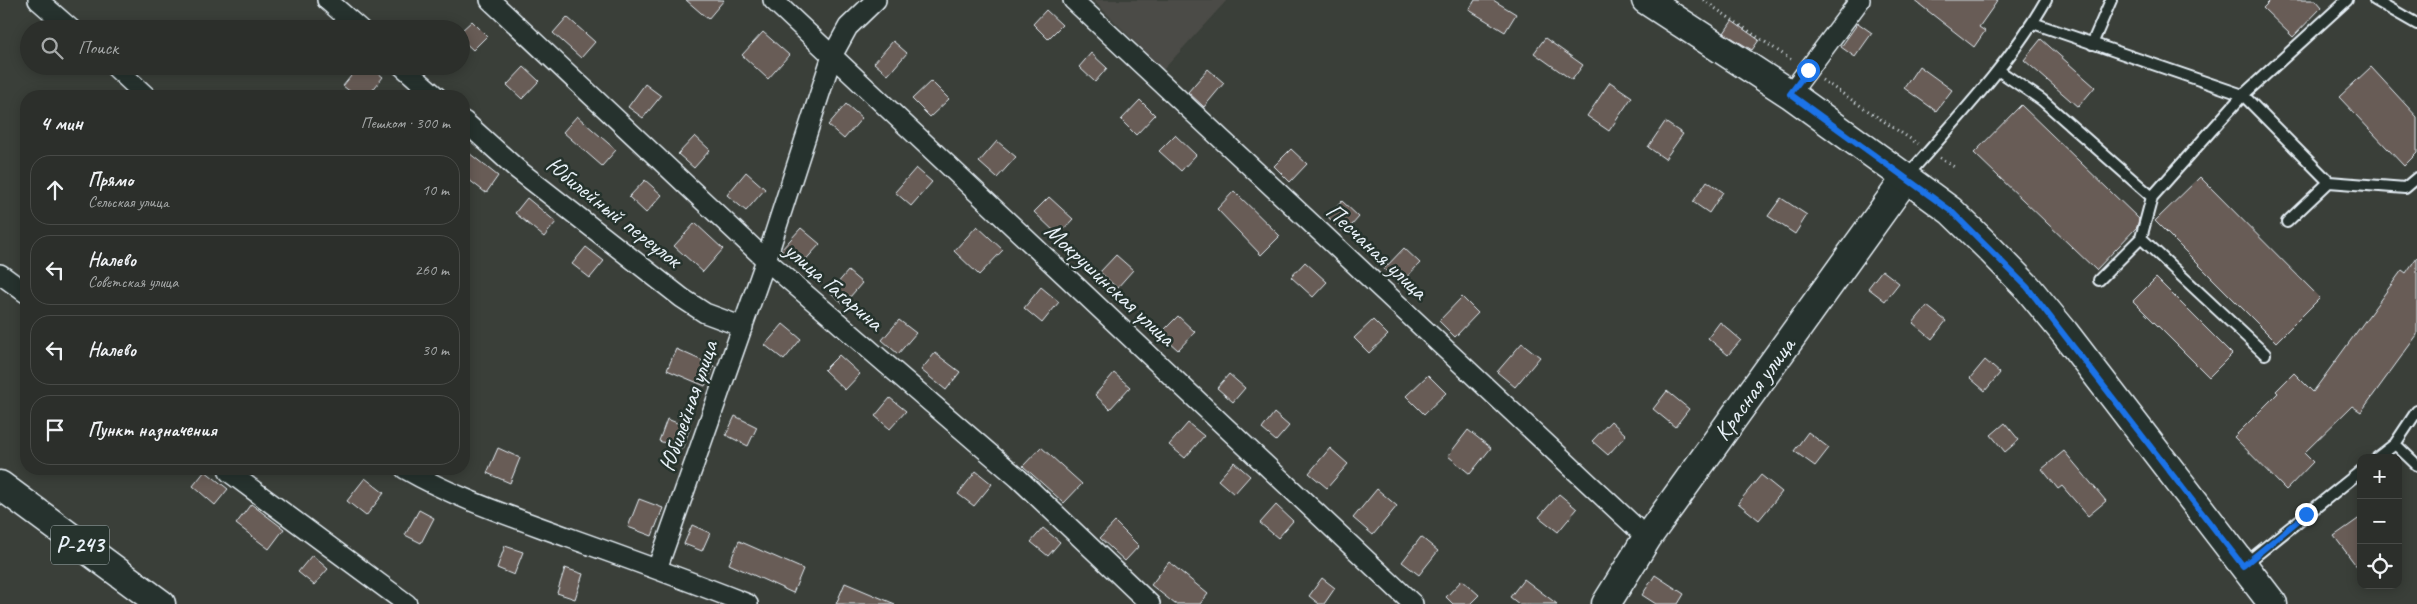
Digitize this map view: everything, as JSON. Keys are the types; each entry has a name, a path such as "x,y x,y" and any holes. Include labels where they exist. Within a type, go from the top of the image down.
{"main road":[{"path":"1646,0 1790,94 1951,211 2027,287 2273,604"},
{"name":"Красная улица","path":"1606,604 1647,538 1906,178"},
{"name":"Р-243","path":"0,485 161,604"}],"street":[{"path":"38,0 61,20"},
{"path":"328,0 350,20"},
{"name":"улица Гагарина","path":"490,0 766,260 1018,478 1150,604"},
{"name":"Мокрушинская улица","path":"773,0 1413,604"},
{"name":"Юбилейная улица","path":"657,569 766,260 832,56 848,27 876,0"},
{"name":"Песчаная улица","path":"1073,0 1647,538"},
{"path":"1790,94 1860,0"},
{"path":"124,75 140,90"},
{"path":"412,75 429,90"},
{"name":"Юбилейный переулок","path":"470,126 517,169 682,298 704,313 743,327"},
{"path":"0,274 20,289"},
{"path":"233,475 407,604"},
{"path":"417,475 468,501 748,604"}],"lane":[{"path":"1906,178 1998,70 2046,0"},
{"path":"2092,44 2112,0"},
{"path":"2099,280 2141,238 2152,197 2243,95 2347,0"},
{"path":"2375,0 2417,24"},
{"path":"2032,23 2243,95 2329,182 2405,188 2417,178"},
{"path":"1998,70 2042,100 2152,197"},
{"path":"2287,222 2329,182"},
{"path":"2141,238 2265,354"},
{"path":"2382,454 2395,444 2417,411"},
{"path":"2395,444 2417,465"},
{"path":"2243,566 2357,474"}],"path":[{"path":"1703,0 1956,168"}],"shaded area":[{"path":"1093,0 1227,0 1163,70"}],"building":[{"path":"686,0 724,0 708,19"},
{"path":"1475,0 1493,0 1516,14 1505,32 1469,10"},
{"path":"1914,0 1998,0 1979,27 1985,31 1974,47"},
{"path":"2271,0 2316,0 2322,7 2293,37 2263,8"},
{"path":"1046,10 1062,25 1048,39 1033,24"},
{"path":"567,17 595,42 581,58 553,33"},
{"path":"472,21 487,36 473,50 470,47 470,23"},
{"path":"1732,21 1759,40 1752,50 1724,33"},
{"path":"1858,23 1872,33 1855,57 1841,47"},
{"path":"763,32 789,55 768,79 742,55"},
{"path":"1545,38 1583,65 1572,80 1534,53"},
{"path":"2041,39 2095,87 2078,107 2024,60"},
{"path":"893,41 907,53 888,75 874,63"},
{"path":"1091,53 1107,68 1095,82 1079,67"},
{"path":"1919,66 1952,90 1936,111 1904,88"},
{"path":"524,67 539,81 522,99 507,85"},
{"path":"2371,67 2417,117 2417,153 2404,166 2339,97"},
{"path":"1208,69 1224,83 1204,107 1188,92"},
{"path":"352,75 380,75 383,77 373,90 348,90 343,86"},
{"path":"931,81 949,99 930,117 912,99"},
{"path":"1610,82 1632,97 1609,131 1587,116"},
{"path":"645,84 661,96 643,118 628,107"},
{"path":"1140,100 1155,115 1136,135 1121,120"},
{"path":"846,104 862,118 844,139 828,125"},
{"path":"2021,105 2139,219 2137,227 2096,270 1974,153"},
{"path":"577,116 616,150 602,166 563,132"},
{"path":"1665,122 1683,134 1665,159 1648,147"},
{"path":"1175,135 1196,155 1181,171 1159,151"},
{"path":"695,136 710,150 694,168 678,154"},
{"path":"997,141 1016,157 997,178 979,162"},
{"path":"1291,149 1307,164 1290,182 1274,166"},
{"path":"470,154 498,176 486,193 470,181"},
{"path":"916,168 932,182 911,206 895,192"},
{"path":"746,172 765,189 746,211 727,195"},
{"path":"2200,177 2320,298 2276,342 2155,221"},
{"path":"645,180 662,195 646,213 629,197"},
{"path":"1707,181 1723,192 1709,213 1693,202"},
{"path":"1234,191 1280,236 1261,255 1217,209"},
{"path":"1049,197 1073,219 1058,235 1034,212"},
{"path":"527,198 556,222 544,237 515,213"},
{"path":"1781,198 1807,215 1795,234 1768,216"},
{"path":"1342,201 1359,217 1345,233 1328,217"},
{"path":"695,223 723,249 703,272 674,246"},
{"path":"977,226 1003,250 979,275 954,251"},
{"path":"801,228 820,244 800,266 781,250"},
{"path":"586,247 604,261 590,278 572,264"},
{"path":"1404,248 1420,263 1400,284 1384,269"},
{"path":"1116,255 1133,270 1117,288 1100,272"},
{"path":"2417,257 2417,335 2361,412 2352,406 2304,453 2313,462 2286,490 2234,437 2278,393 2276,391 2294,373 2313,392 2402,270 2406,273"},
{"path":"1305,262 1327,282 1313,297 1291,277"},
{"path":"1882,270 1899,283 1885,301 1868,288"},
{"path":"848,271 862,283 844,304 830,292"},
{"path":"2156,278 2232,354 2209,377 2133,301"},
{"path":"1041,287 1059,302 1042,323 1024,308"},
{"path":"1462,297 1478,313 1455,337 1439,321"},
{"path":"1927,306 1946,321 1932,339 1913,323"},
{"path":"1178,316 1195,332 1178,350 1160,334"},
{"path":"899,320 916,333 898,354 882,340"},
{"path":"1373,320 1388,335 1369,353 1354,338"},
{"path":"1720,322 1741,340 1728,355 1708,338"},
{"path":"783,324 801,339 784,360 765,345"},
{"path":"1522,343 1540,357 1515,387 1497,372"},
{"path":"676,349 714,366 705,386 667,370"},
{"path":"935,353 960,372 946,390 921,370"},
{"path":"839,355 860,374 845,390 824,370"},
{"path":"1985,360 2000,373 1985,391 1970,378"},
{"path":"1114,373 1130,387 1110,409 1095,395"},
{"path":"1229,374 1245,388 1233,402 1217,388"},
{"path":"1428,375 1446,393 1424,414 1406,396"},
{"path":"1667,391 1689,409 1675,427 1653,409"},
{"path":"890,398 906,411 890,429 875,416"},
{"path":"1274,413 1289,426 1276,441 1262,429"},
{"path":"735,416 757,427 748,446 726,435"},
{"path":"667,419 690,428 682,449 659,441"},
{"path":"1611,421 1626,435 1608,455 1592,441"},
{"path":"1188,423 1204,436 1185,458 1169,445"},
{"path":"2005,423 2019,440 2005,452 1991,435"},
{"path":"1468,430 1491,448 1470,474 1448,456"},
{"path":"1808,432 1829,448 1815,466 1794,451"},
{"path":"1041,447 1082,484 1064,503 1023,466"},
{"path":"498,448 520,458 510,483 487,473"},
{"path":"1330,448 1348,464 1327,488 1309,473"},
{"path":"2064,451 2106,501 2088,516 2062,486 2058,489 2042,469"},
{"path":"1234,462 1250,476 1234,494 1218,480"},
{"path":"976,471 992,484 974,506 958,494"},
{"path":"202,475 210,475 228,489 215,505 193,486"},
{"path":"1761,475 1782,492 1759,520 1738,503"},
{"path":"365,478 384,493 366,516 347,501"},
{"path":"1377,489 1397,506 1373,535 1353,518"},
{"path":"1559,494 1577,509 1558,532 1539,517"},
{"path":"639,499 663,508 652,536 628,527"},
{"path":"251,504 284,529 269,549 236,524"},
{"path":"1276,505 1293,521 1278,538 1260,523"},
{"path":"419,510 434,518 421,543 405,535"},
{"path":"2357,520 2357,567 2334,536"},
{"path":"1115,522 1139,546 1125,561 1100,538"},
{"path":"692,525 710,533 702,551 684,544"},
{"path":"1043,528 1060,542 1048,556 1031,542"},
{"path":"1421,537 1438,551 1419,575 1402,562"},
{"path":"739,541 803,569 793,593 729,564"},
{"path":"505,546 523,552 514,575 497,568"},
{"path":"312,555 328,569 314,585 298,572"},
{"path":"1169,562 1208,594 1200,604 1175,604 1151,585"},
{"path":"565,568 583,574 575,599 557,593"},
{"path":"1655,575 1684,594 1678,604 1656,604 1642,595"},
{"path":"1322,578 1335,588 1324,604 1319,604 1309,596"},
{"path":"1524,579 1557,604 1519,604 1510,597"},
{"path":"1462,580 1479,595 1470,604 1453,604 1446,597"},
{"path":"845,583 895,604 836,604"}],"route":[{"path":"1808,70 1790,94 1951,211 2027,287 2064,332 2243,566 2306,514"}]}
